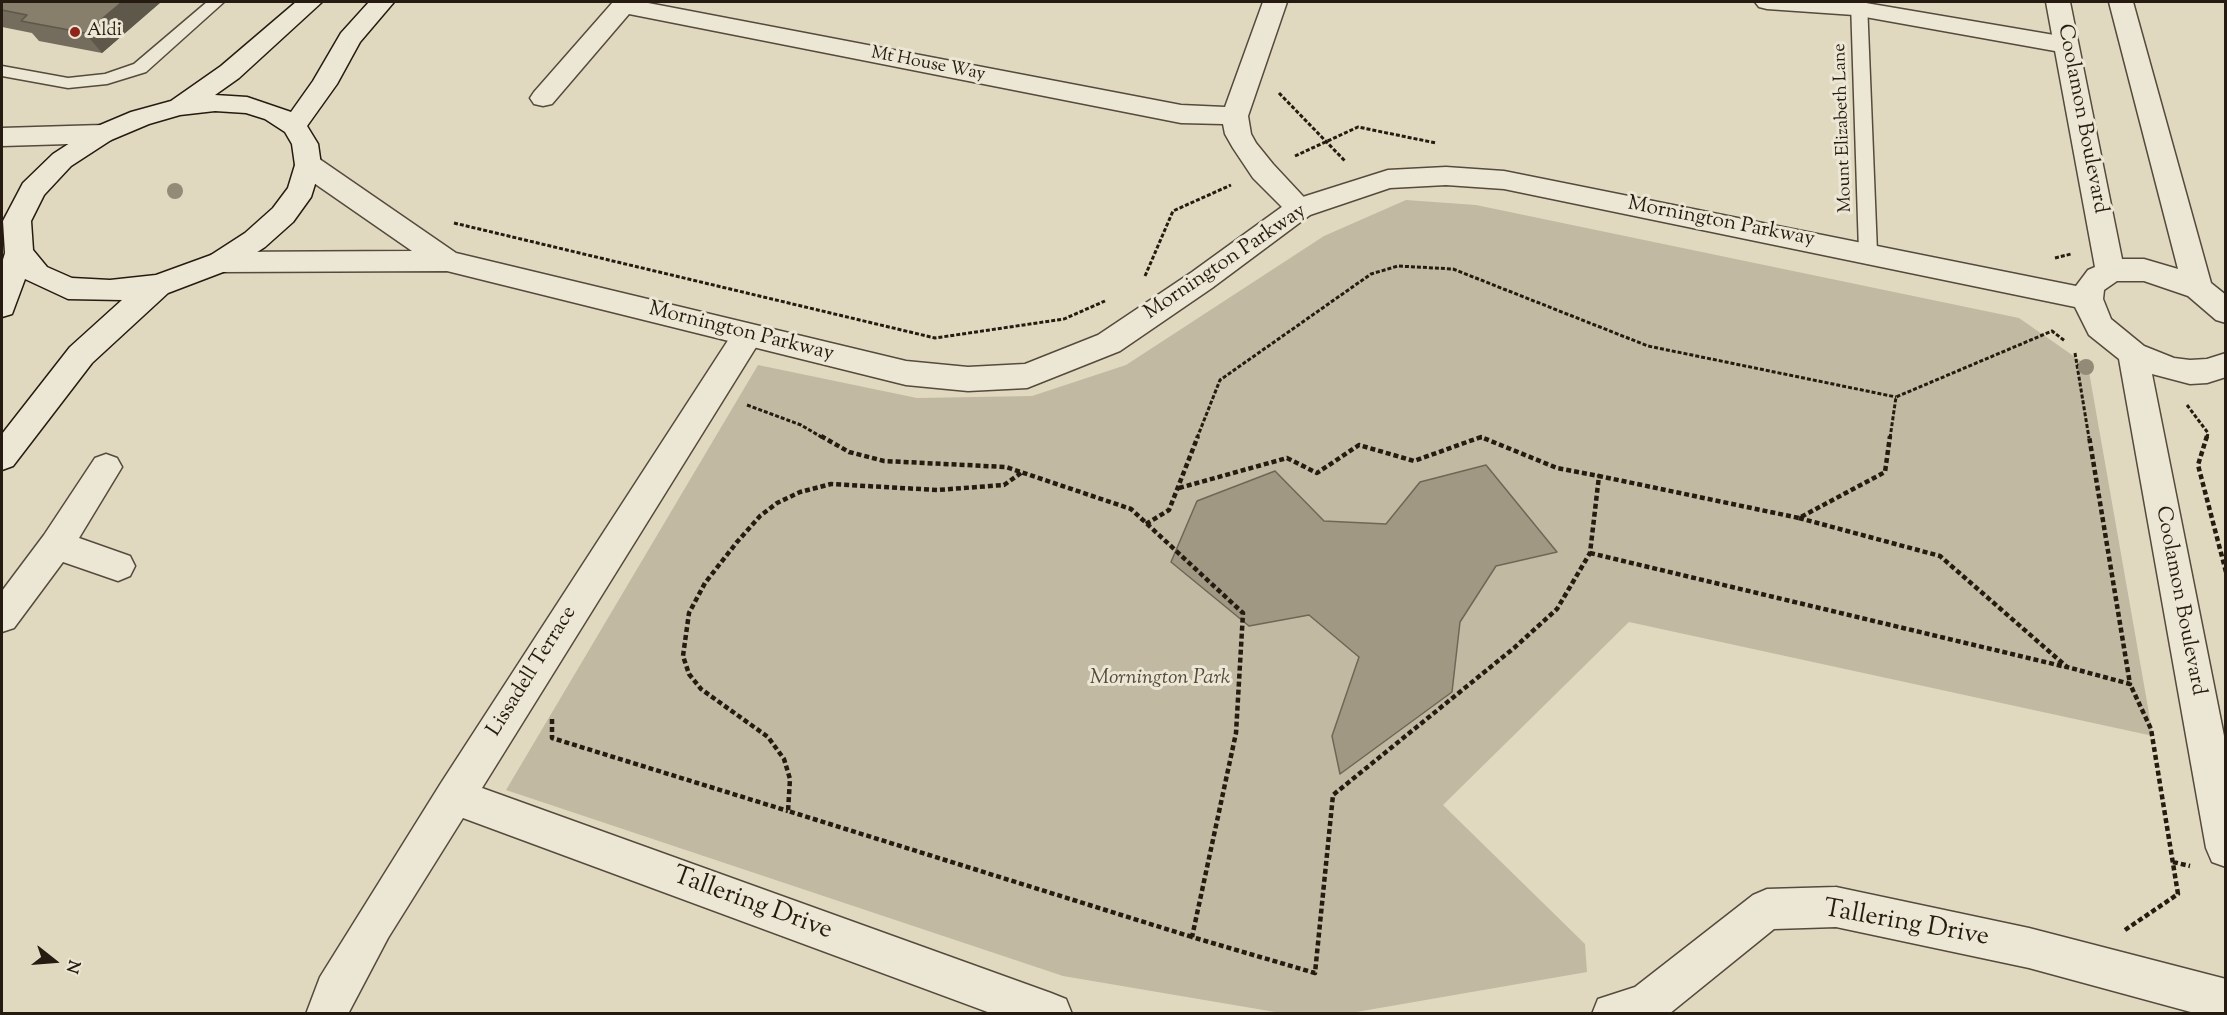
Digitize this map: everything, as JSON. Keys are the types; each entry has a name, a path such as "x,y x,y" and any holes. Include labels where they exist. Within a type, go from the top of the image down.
{"street":[{"path":"180,107 230,72 310,2"},
{"path":"294,126 324,84 350,38 381,2"},
{"path":"1275,2 1235,116 1238,134 1246,148 1263,171 1300,208"},
{"path":"1767,2 1859,5"},
{"path":"1831,2 1859,5 2066,45"},
{"name":"Coolamon Boulevard","path":"2058,2 2110,272"},
{"path":"2121,2 2198,288"},
{"path":"543,98 625,3"},
{"name":"Mt House Way","path":"625,3 1181,114 1235,116"},
{"path":"2,306 19,253 9,217 62,159 102,134 140,118 180,107 215,104 247,105 274,113 294,126 305,144 308,165 301,190 283,215 255,240 221,261 158,285 110,291 69,288 37,274 19,253"},
{"path":"2,137 102,134"},
{"name":"Mornington Parkway","path":"308,165 447,261"},
{"name":"Mornington Parkway","path":"221,261 447,261 906,373 968,379 1027,376 1109,343 1202,280 1300,208 1388,178 1446,176 1504,180 1868,252 2088,299"},
{"path":"2224,371 2176,370 2133,354 2100,327 2091,313 2088,299 2091,287 2098,278 2110,272 2144,270 2163,274 2198,288 2226,312"},
{"path":"2,458 81,355 158,285"},
{"name":"Lissadell Terrace","path":"327,1014 335,992 374,924 747,336"},
{"name":"Coolamon Boulevard","path":"2133,354 2226,848"},
{"path":"2,617 56,545 106,467"},
{"path":"56,545 118,566"},
{"name":"Tallering Drive","path":"454,796 1043,1012"},
{"name":"Tallering Drive","path":"1613,1014 1646,1005 1767,909 1836,907 2029,948 2226,1000"}],"lane":[{"path":"2,71 68,83 107,80 140,68 216,2"},
{"name":"Mount Elizabeth Lane","path":"1859,5 1868,252"}],"path":[{"path":"1272,86 1369,185"},
{"path":"1146,524 1169,510 1220,380 1371,274 1398,266 1421,265 1453,269 1648,346 1896,397 2052,331 2074,347 2130,684 2151,729 2178,894 2121,933 2128,975"},
{"path":"2176,370 2178,389 2183,399 2208,433 2198,465 2226,572"},
{"path":"1799,518 1885,472 1896,397"},
{"path":"705,402 749,406 801,425 849,452 884,461 1006,467 1131,510 1243,613 1236,733 1192,938"},
{"path":"742,410 749,406"},
{"path":"1178,488 1287,458 1317,473 1359,445 1414,462 1481,437 1557,468 1799,518 1940,556 2067,667"},
{"path":"788,811 790,779 784,759 768,737 701,689 690,674 683,656 689,613 705,583 760,516 777,503 800,492 831,484 937,490 1004,485 1022,473"},
{"path":"552,712 552,738 1192,938 1315,973 1333,795 1523,640 1557,609 1590,553 1599,476"},
{"path":"1590,553 2130,684"}],"green space":[{"name":"Mornington Park","path":"1406,200 1476,205 2019,318 2088,366 2153,736 1629,622 1443,805 1585,944 1587,972 1345,1014 1281,1013 1063,976 506,790 758,365 917,398 1032,396 1126,365 1324,236"}],"shaded area":[{"path":"1486,465 1557,552 1496,566 1460,622 1452,692 1340,774 1332,736 1359,657 1309,615 1249,626 1171,562 1197,501 1275,471 1324,521 1386,524 1420,482"}],"building":[{"path":"2,2 122,2 85,33 21,21 27,15 2,10"}],"place":[{"name":"Aldi","path":"75,32"}]}
